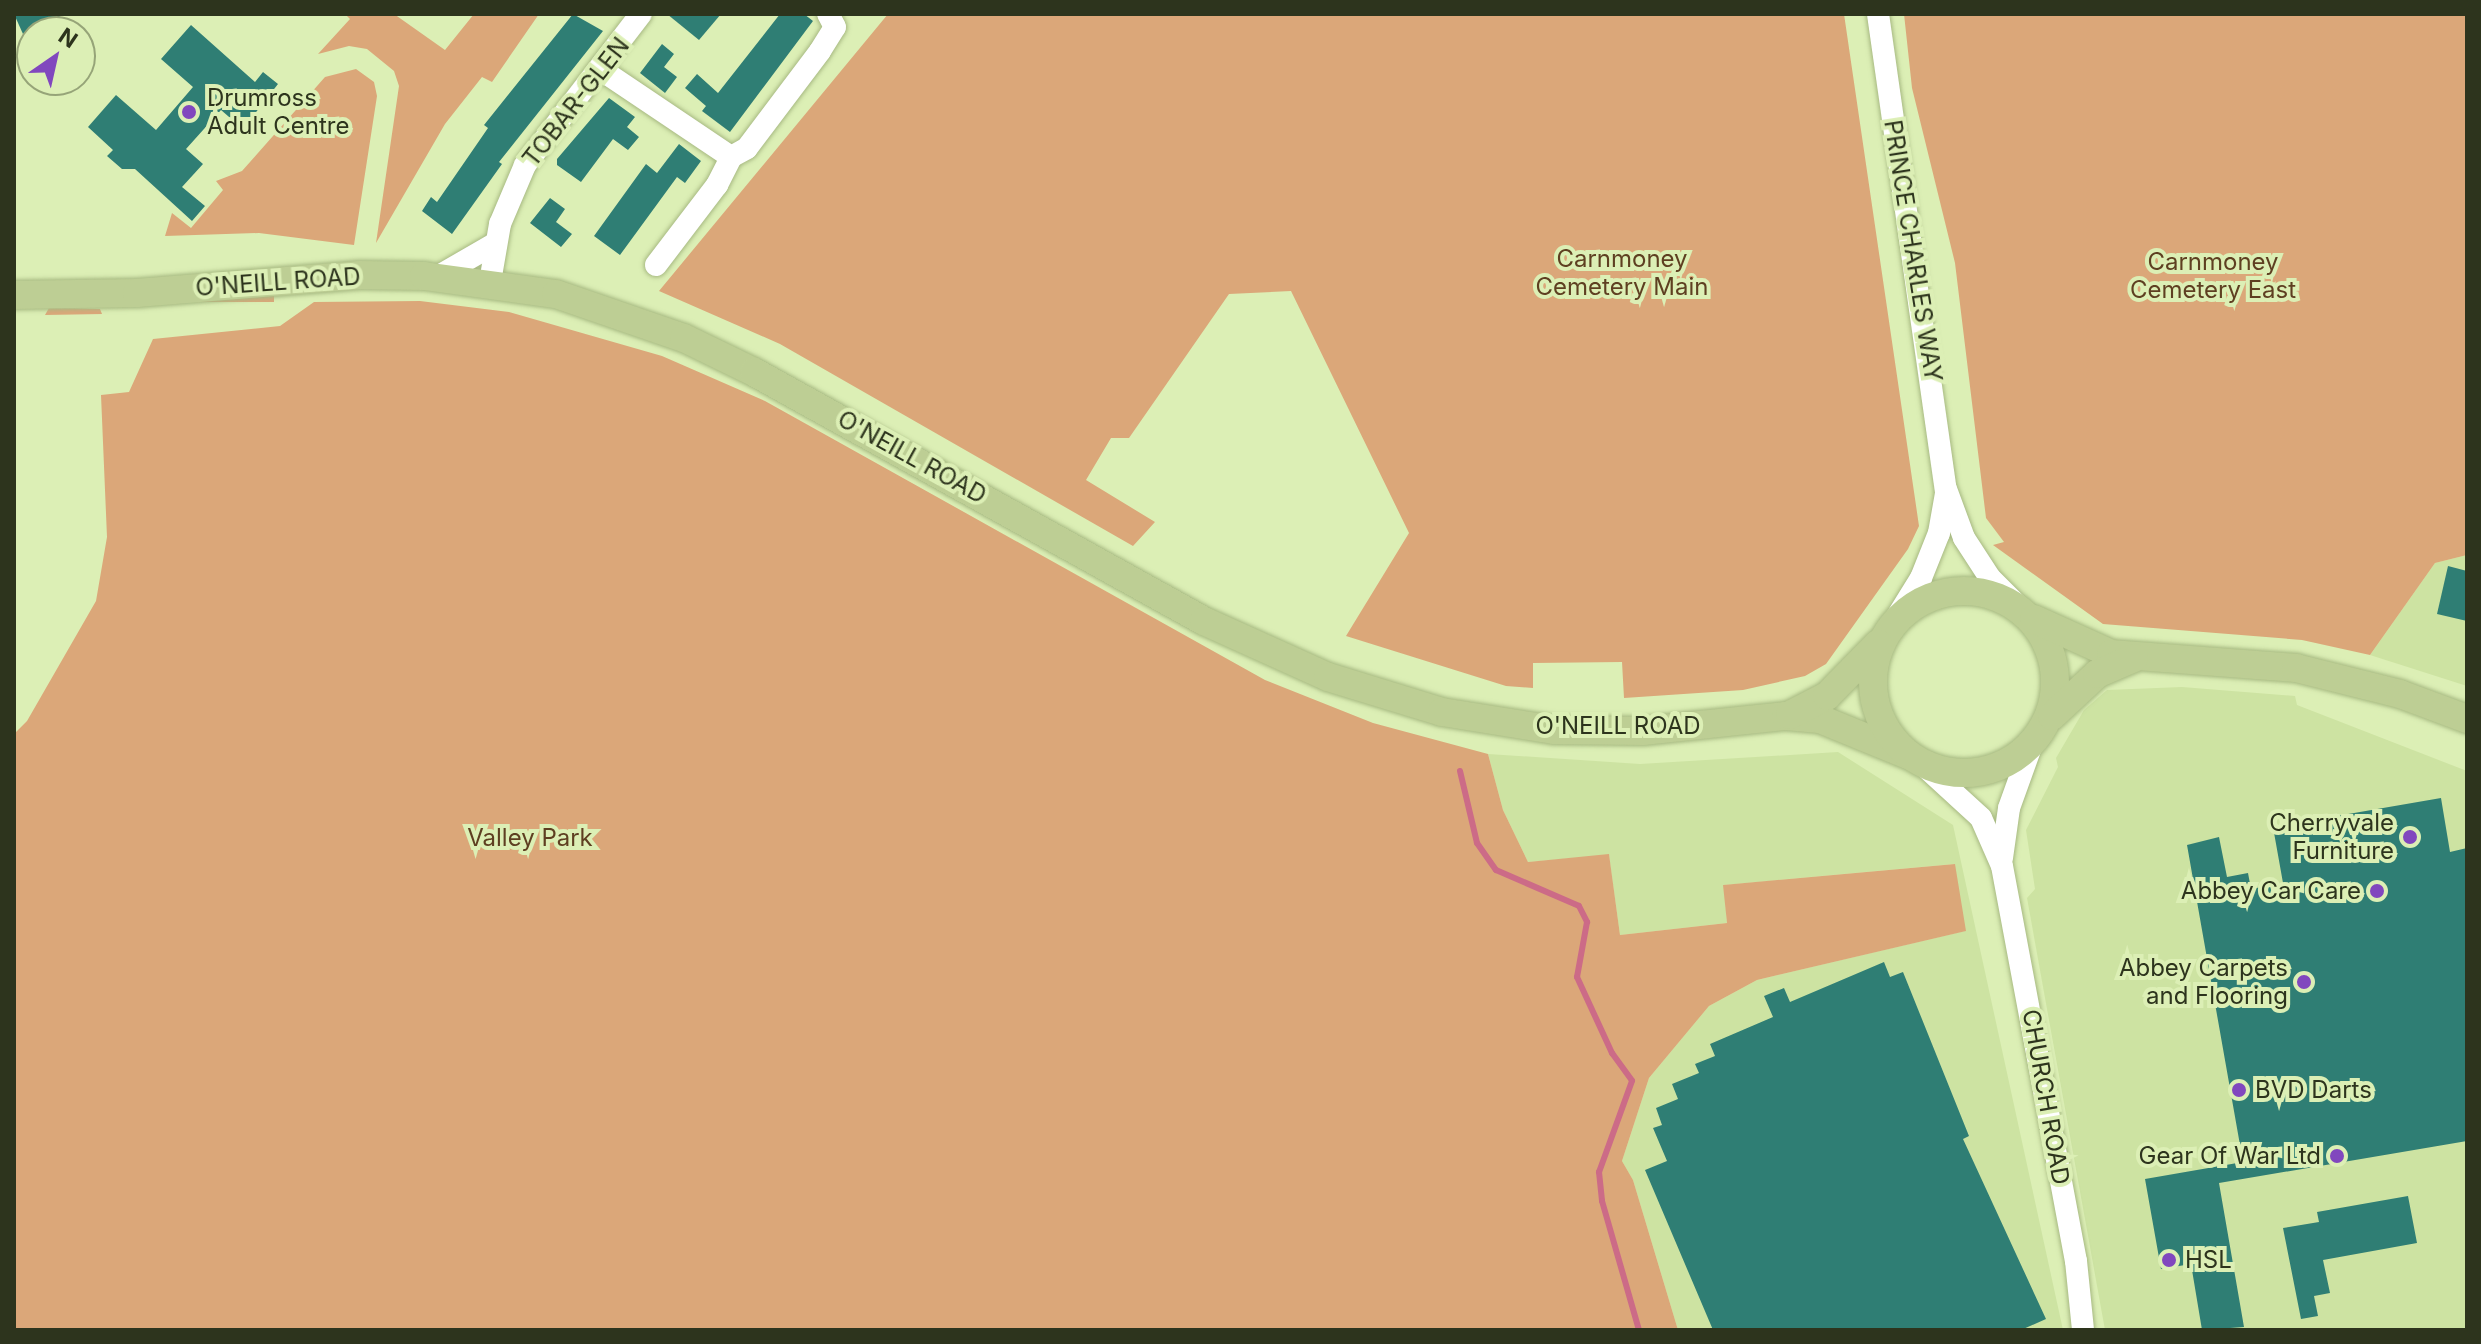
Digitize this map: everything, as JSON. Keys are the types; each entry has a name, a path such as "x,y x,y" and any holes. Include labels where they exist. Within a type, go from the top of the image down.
{"main road":[{"name":"O'NEILL ROAD","path":"14,295 110,295 360,275 490,282 584,302 684,338 833,413 1204,621 1342,682 1442,712 1554,730 1643,731 1786,716 1820,719 1916,759"},
{"path":"2135,658 2075,691 2039,734 2000,767 1980,772 1950,772 1916,759 1884,726 1876,707 1874,668 1889,629 1922,600 1963,590 2004,599 2054,632 2111,654 2296,668 2400,694 2467,719"},
{"path":"2023,611 2048,645 2054,664 2056,685 2039,734"},
{"name":"O'NEILL ROAD","path":"1786,716 1827,696 1889,629"}],"street":[{"name":"TOBAR-GLEN","path":"490,282 496,243 525,165 641,14"},
{"path":"656,265 717,185 731,157 747,148 820,51 835,27 828,14"},
{"name":"PRINCE CHARLES WAY","path":"1878,14 1946,489 1964,538 1990,578 2023,611"},
{"path":"600,69 731,157"},
{"path":"437,277 496,243"},
{"name":"PRINCE CHARLES WAY","path":"1889,629 1927,563 1939,533 1946,489"},
{"name":"CHURCH ROAD","path":"2002,866 2009,808 2039,734"},
{"name":"CHURCH ROAD","path":"1916,759 1981,818 2002,866 2070,1230 2083,1330"}],"shaded area":[{"path":"2467,555 2467,686 2370,655 2435,563"},
{"path":"2182,687 2295,696 2297,705 2467,771 2467,1330 2105,1330 2027,898 2035,889 2026,830 2058,767 2056,758 2084,710 2107,690"},
{"path":"1838,752 1953,825 2063,1330 1678,1330 1633,1180 1622,1161 1649,1078 1709,1006 1757,980 1965,931 1954,864 1724,885 1727,923 1620,935 1609,855 1528,862 1503,810 1488,754 1640,764"}],"green space":[{"path":"345,14 394,14 445,50 474,14 539,14 492,82 482,77 445,124 376,243 399,86 394,71 367,49 349,46 318,54 350,19"},
{"name":"Carnmoney Cemetery Main","path":"888,14 1844,14 1919,526 1908,549 1826,664 1805,676 1743,690 1624,698 1622,662 1533,663 1533,688 1506,686 1346,636 1409,533 1291,291 1229,294 1129,438 1111,438 1086,480 1155,522 1133,546 780,344 659,291"},
{"name":"Carnmoney Cemetery East","path":"1904,14 2467,14 2467,555 2435,563 2370,655 2302,640 2103,624 1993,545 2004,542 1986,518 1955,263 1912,88"},
{"path":"356,69 374,82 377,96 354,245 259,233 165,236 172,213 191,228 223,190 216,181 242,171 325,77"},
{"path":"130,295 274,295 274,302 130,302"},
{"name":"Valley Park","path":"420,301 509,312 662,356 765,401 1265,680 1373,723 1488,754 1503,810 1528,862 1609,854 1620,935 1727,923 1723,885 1955,864 1966,931 1757,980 1709,1006 1649,1078 1622,1161 1633,1180 1678,1330 14,1330 14,734 27,721 96,601 107,537 101,395 129,392 153,339 280,326 314,302"},
{"path":"49,308 100,309 102,314 45,315"}],"building":[{"path":"14,14 65,14 16,16 16,18"},
{"path":"573,14 603,31 499,162 502,164 452,234 422,211 431,197 437,202 488,128 484,125"},
{"path":"667,14 721,14 699,40"},
{"path":"780,14 804,14 813,21 730,132 702,111 706,106 685,88 697,74 718,93"},
{"name":"Drumross Adult Centre","path":"191,25 255,82 263,72 278,84 243,129 221,110 186,149 203,164 182,187 205,206 192,221 135,169 122,169 107,156 113,150 88,127 116,95 156,130 193,87 161,59"},
{"path":"662,44 674,54 664,67 677,77 665,93 640,73"},
{"path":"609,98 635,117 627,127 639,137 628,150 613,139 581,182 557,165 557,159"},
{"path":"679,144 701,161 685,183 677,177 620,255 594,236 646,164 657,173"},
{"path":"550,198 565,209 556,222 572,234 561,247 530,223"},
{"path":"2448,566 2467,571 2467,621 2437,614"},
{"path":"2441,798 2450,852 2467,848 2467,1141 2219,1183 2244,1327 2202,1330 2191,1264 2161,1269 2145,1179 2243,1162 2187,845 2219,837 2227,877 2248,873 2251,889 2283,883 2273,827"},
{"path":"1884,962 1890,977 1903,972 1969,1136 1963,1139 2046,1319 2021,1330 1713,1330 1645,1170 1667,1161 1653,1128 1662,1125 1656,1108 1678,1099 1672,1084 1699,1073 1695,1064 1715,1056 1710,1044 1773,1017 1764,996 1784,988 1790,1002"},
{"path":"2408,1196 2417,1243 2323,1260 2330,1293 2314,1296 2318,1316 2301,1319 2283,1228 2319,1222 2317,1212"}],"waterway":[{"path":"1460,771 1477,843 1496,870 1579,906 1587,922 1577,977 1612,1053 1632,1081 1599,1172 1602,1201 1639,1330"}],"place":[{"name":"Drumross Adult Centre","path":"189,112"},
{"name":"Cherryvale Furniture","path":"2410,837"},
{"name":"Abbey Car Care","path":"2377,891"},
{"name":"Abbey Carpets and Flooring","path":"2304,982"},
{"name":"BVD Darts","path":"2239,1090"},
{"name":"Gear Of War Ltd","path":"2337,1156"},
{"name":"HSL","path":"2169,1260"}]}
